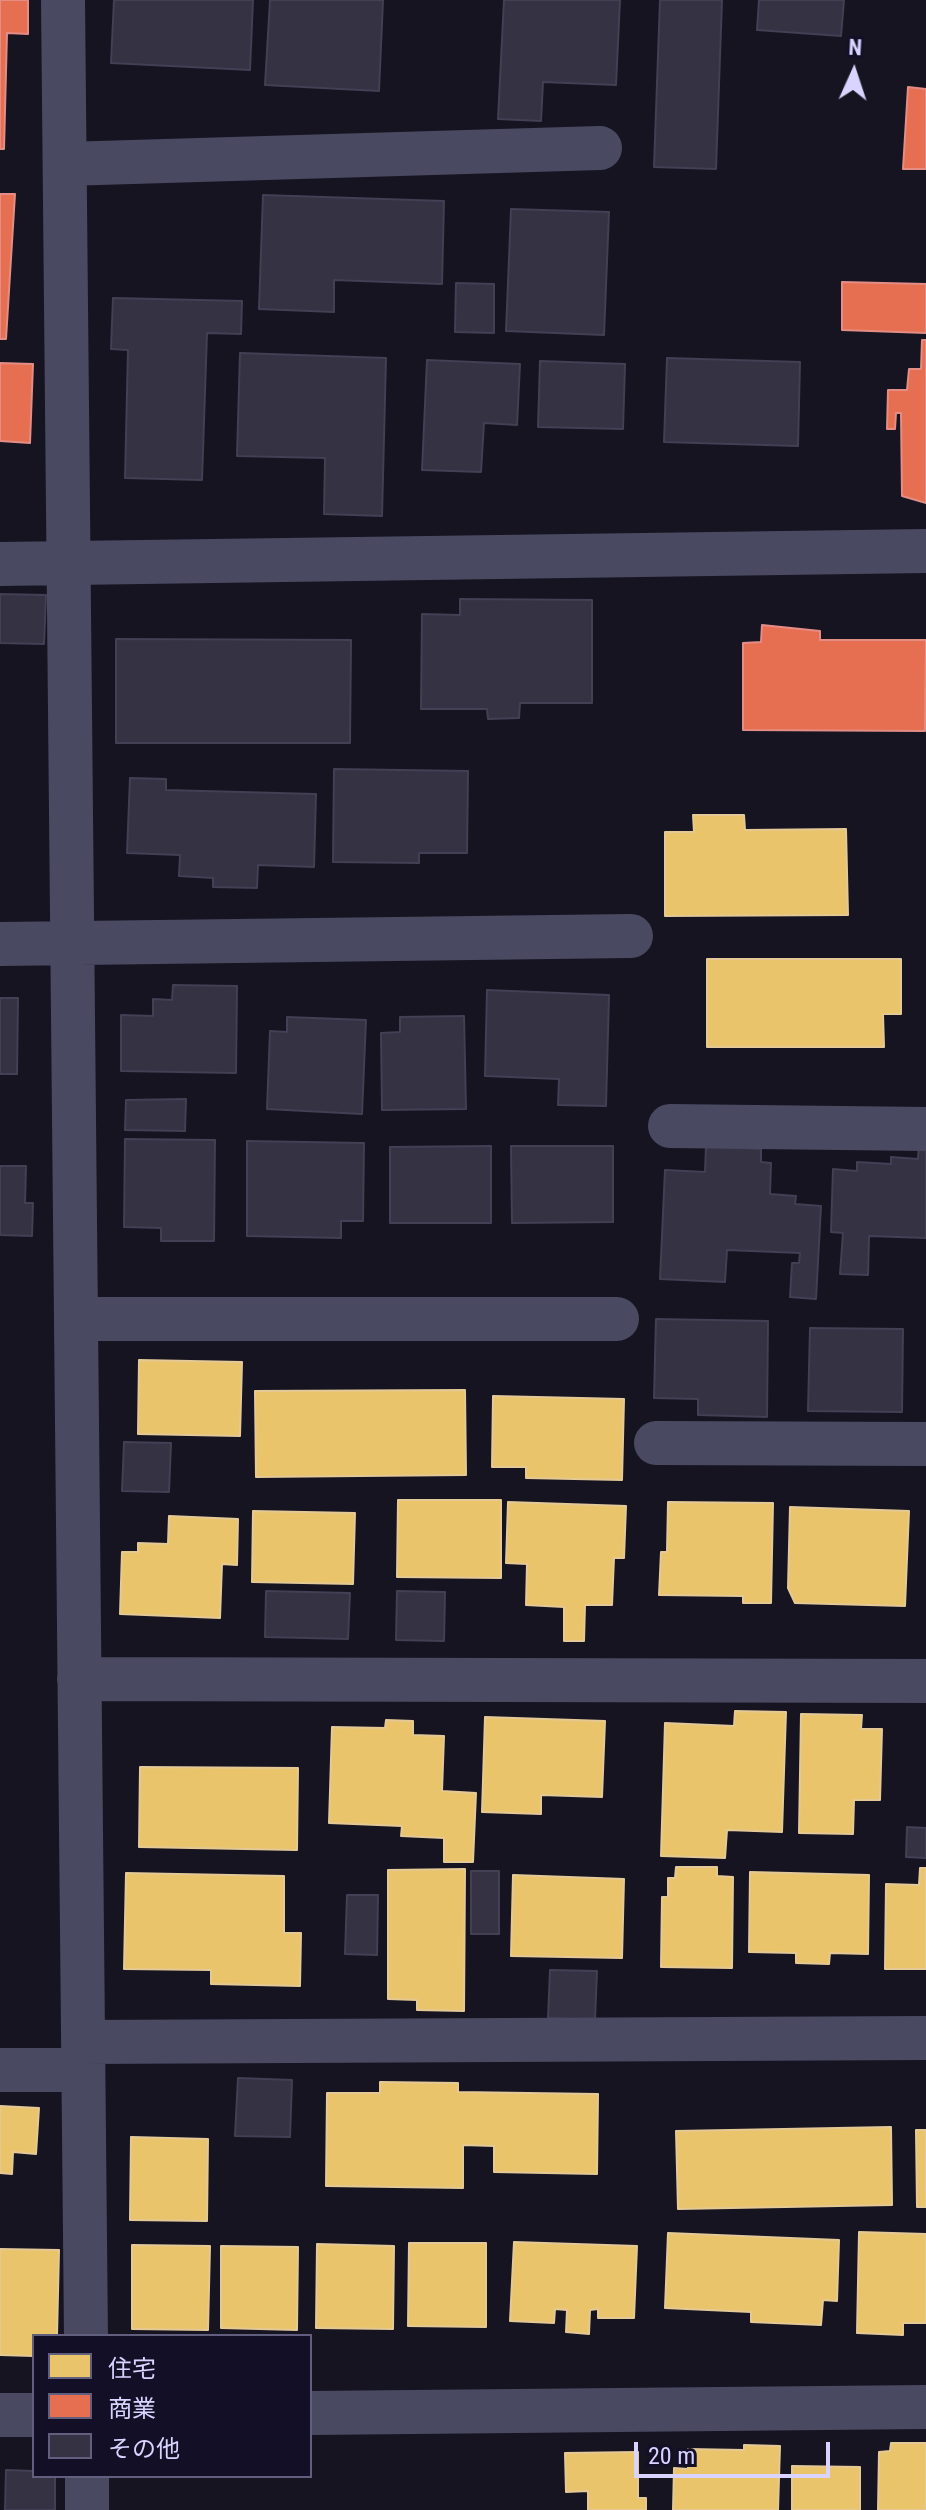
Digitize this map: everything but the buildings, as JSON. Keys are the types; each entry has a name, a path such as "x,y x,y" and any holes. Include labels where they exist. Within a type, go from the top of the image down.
{"street":[{"path":"63,0 86,2334"},
{"path":"65,164 600,148"},
{"path":"0,564 926,551"},
{"path":"0,944 631,936"},
{"path":"670,1126 926,1129"},
{"path":"76,1319 617,1319"},
{"path":"656,1443 926,1444"},
{"path":"79,1679 926,1681"},
{"path":"0,2070 83,2056 926,2038"},
{"path":"312,2413 926,2407"},
{"path":"0,2415 32,2415"},
{"path":"87,2478 87,2510"}]}
